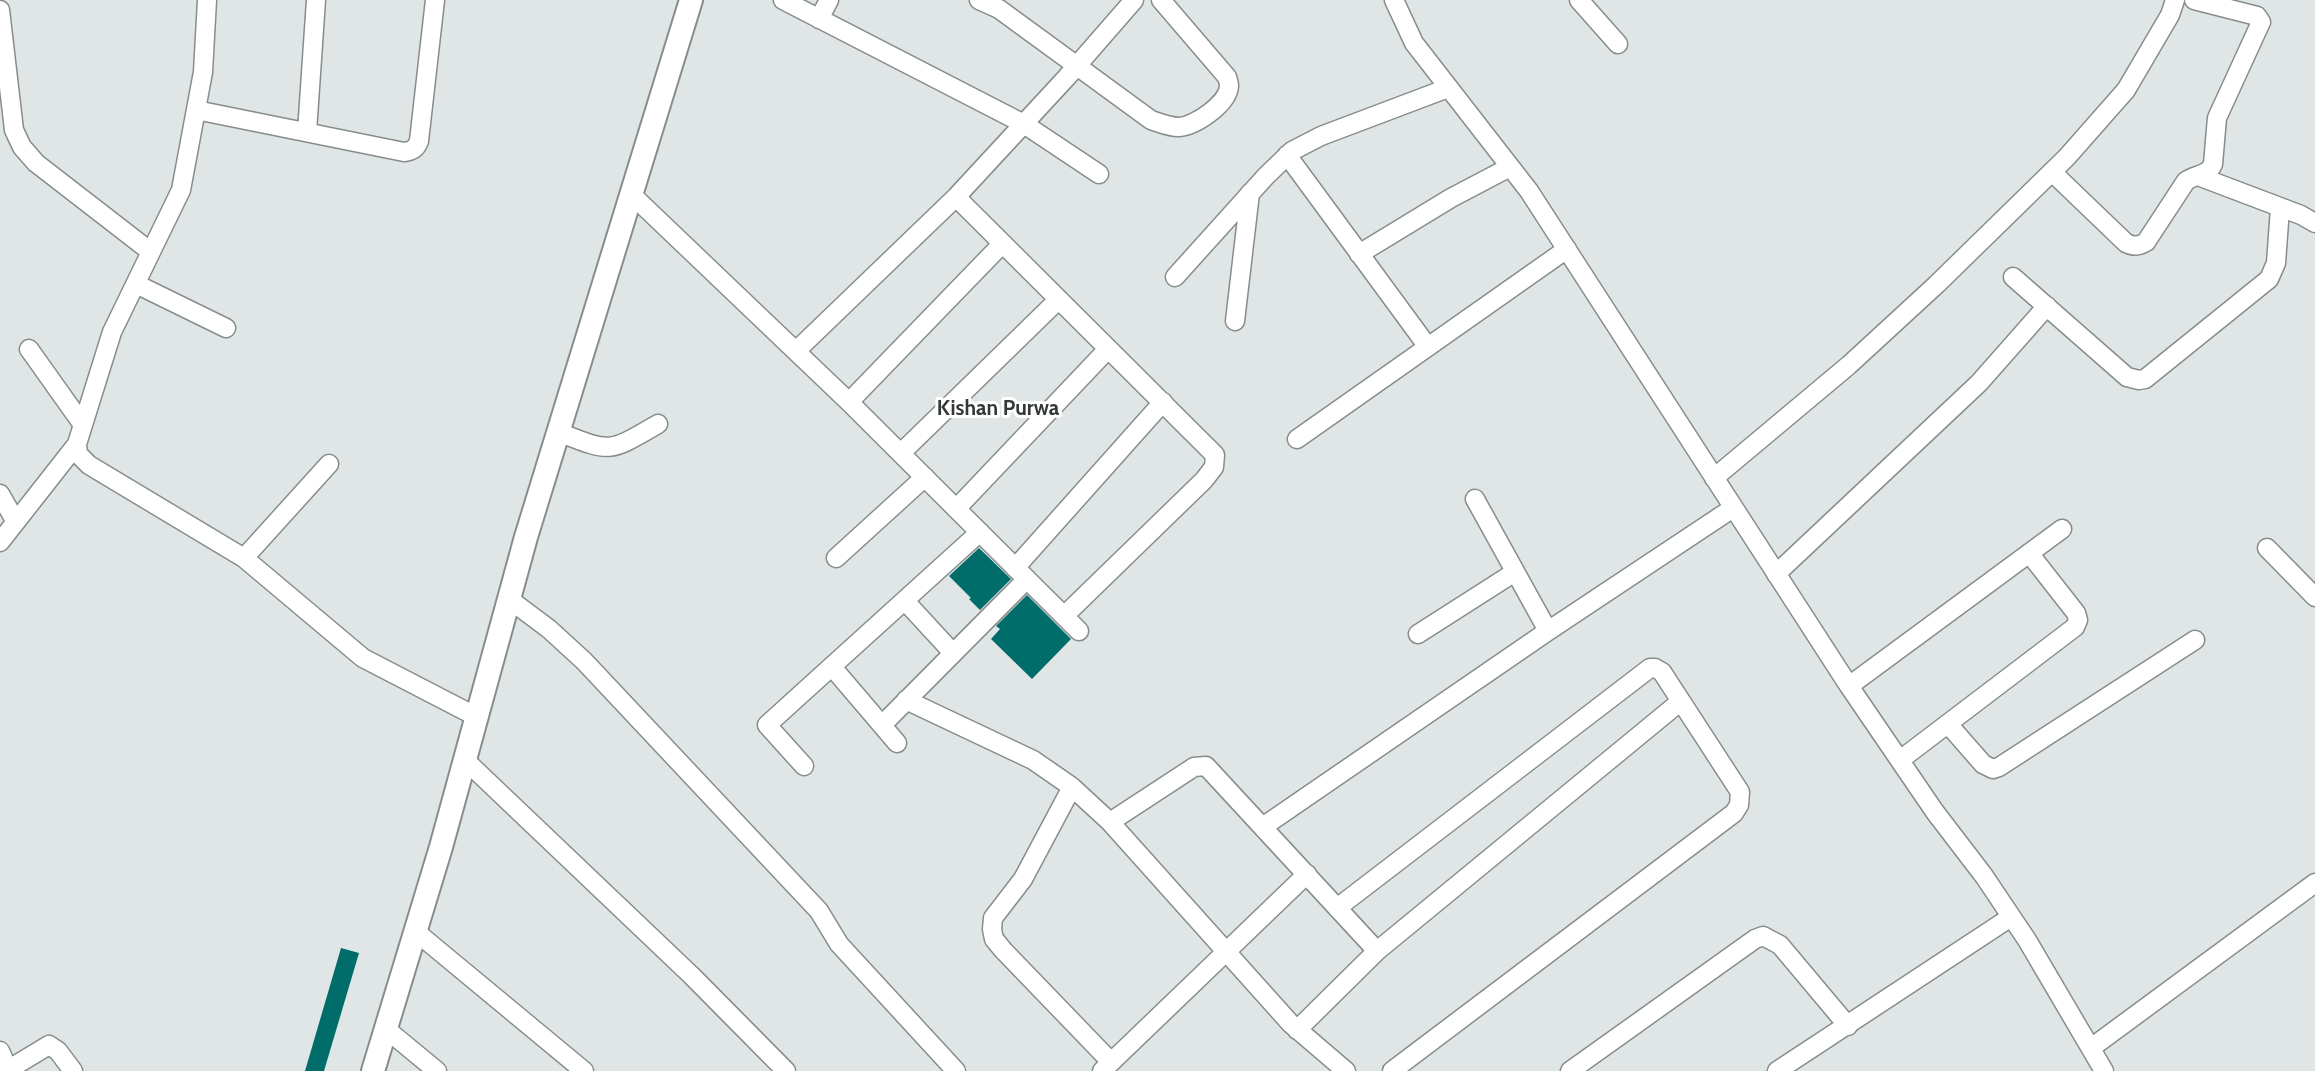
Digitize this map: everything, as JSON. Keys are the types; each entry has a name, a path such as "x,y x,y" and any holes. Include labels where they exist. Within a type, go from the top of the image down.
{"main road":[{"path":"373,1071 465,760 558,432 691,0"}],"street":[{"path":"207,0 206,55 180,190 112,332 83,425 78,454 89,465 244,558 363,658 477,717"},
{"path":"307,132 316,0"},
{"path":"196,110 404,152 416,148 435,0"},
{"path":"783,0 1024,124 1099,174"},
{"path":"819,19 829,0"},
{"path":"979,0 999,9 1151,120 1182,127 1211,113 1226,96 1229,87 1227,77 1161,0"},
{"path":"796,351 956,197 1134,0"},
{"path":"1394,0 1414,43 1529,191 1849,686 2011,917 2063,999 2094,1063 2315,883"},
{"path":"1579,0 1618,44"},
{"path":"1714,478 1849,364 1936,285 2052,172 2126,90 2170,15 2175,0"},
{"path":"2052,172 2131,246 2146,242 2181,187 2192,177 2207,173 2213,164 2217,118 2261,22 2257,16 2194,0"},
{"path":"0,10 14,130 22,147 36,163 151,252"},
{"path":"1175,278 1287,155 1321,136 1448,88"},
{"path":"1287,155 1428,347"},
{"path":"1359,254 1451,198 1510,167"},
{"path":"2198,176 2315,223"},
{"path":"630,193 849,402 1079,631"},
{"path":"1235,321 1250,193"},
{"path":"956,197 1215,455 1214,467 1204,480 1064,616"},
{"path":"2013,277 2127,377 2133,380 2145,379 2269,279 2276,263 2280,208"},
{"path":"849,402 1002,244"},
{"path":"1297,439 1567,249"},
{"path":"136,284 226,328"},
{"path":"901,453 1058,300"},
{"path":"1776,574 1979,383 2047,306"},
{"path":"29,349 83,425"},
{"path":"956,509 1108,349"},
{"path":"882,725 954,653 1163,402"},
{"path":"558,432 597,447 610,449 623,445 658,424"},
{"path":"0,542 78,444"},
{"path":"244,558 328,464"},
{"path":"836,558 925,477"},
{"path":"0,494 16,522"},
{"path":"1475,499 1548,631"},
{"path":"1264,826 1548,631 1733,508"},
{"path":"1849,686 2062,529"},
{"path":"804,766 767,725 833,668 980,532"},
{"path":"2267,548 2315,597"},
{"path":"1900,760 2075,627 2078,620 2076,613 2029,553"},
{"path":"1418,634 1515,572"},
{"path":"509,599 549,629 584,661 819,911 839,944 956,1071"},
{"path":"905,601 954,653"},
{"path":"1948,724 1983,764 1993,769 1999,767 2195,640"},
{"path":"833,668 897,743"},
{"path":"1337,908 1650,668 1662,672 1740,792 1739,805 1734,813 1392,1071"},
{"path":"906,700 1033,760 1072,787 1110,822 1297,1030 1346,1071"},
{"path":"1297,1030 1377,951 1681,701"},
{"path":"465,760 693,976 786,1071"},
{"path":"1110,822 1200,765 1212,771 1377,951"},
{"path":"1072,787 1023,879 993,918 992,929 994,939 1003,950 1107,1066 1307,874"},
{"path":"1777,1071 2011,917"},
{"path":"415,931 584,1071"},
{"path":"1570,1071 1755,939 1763,936 1780,945 1848,1026"},
{"path":"386,1029 437,1071"},
{"path":"0,1051 7,1070 49,1045 57,1051 73,1071"}],"building":[{"path":"979,548 1011,579 980,610 949,576"},
{"path":"1027,595 1071,639 1032,679 991,639 1000,629 996,626"},
{"path":"341,948 359,953 324,1071 305,1071"}],"district":[{"name":"Kishan Purwa","path":"998,409"}]}
